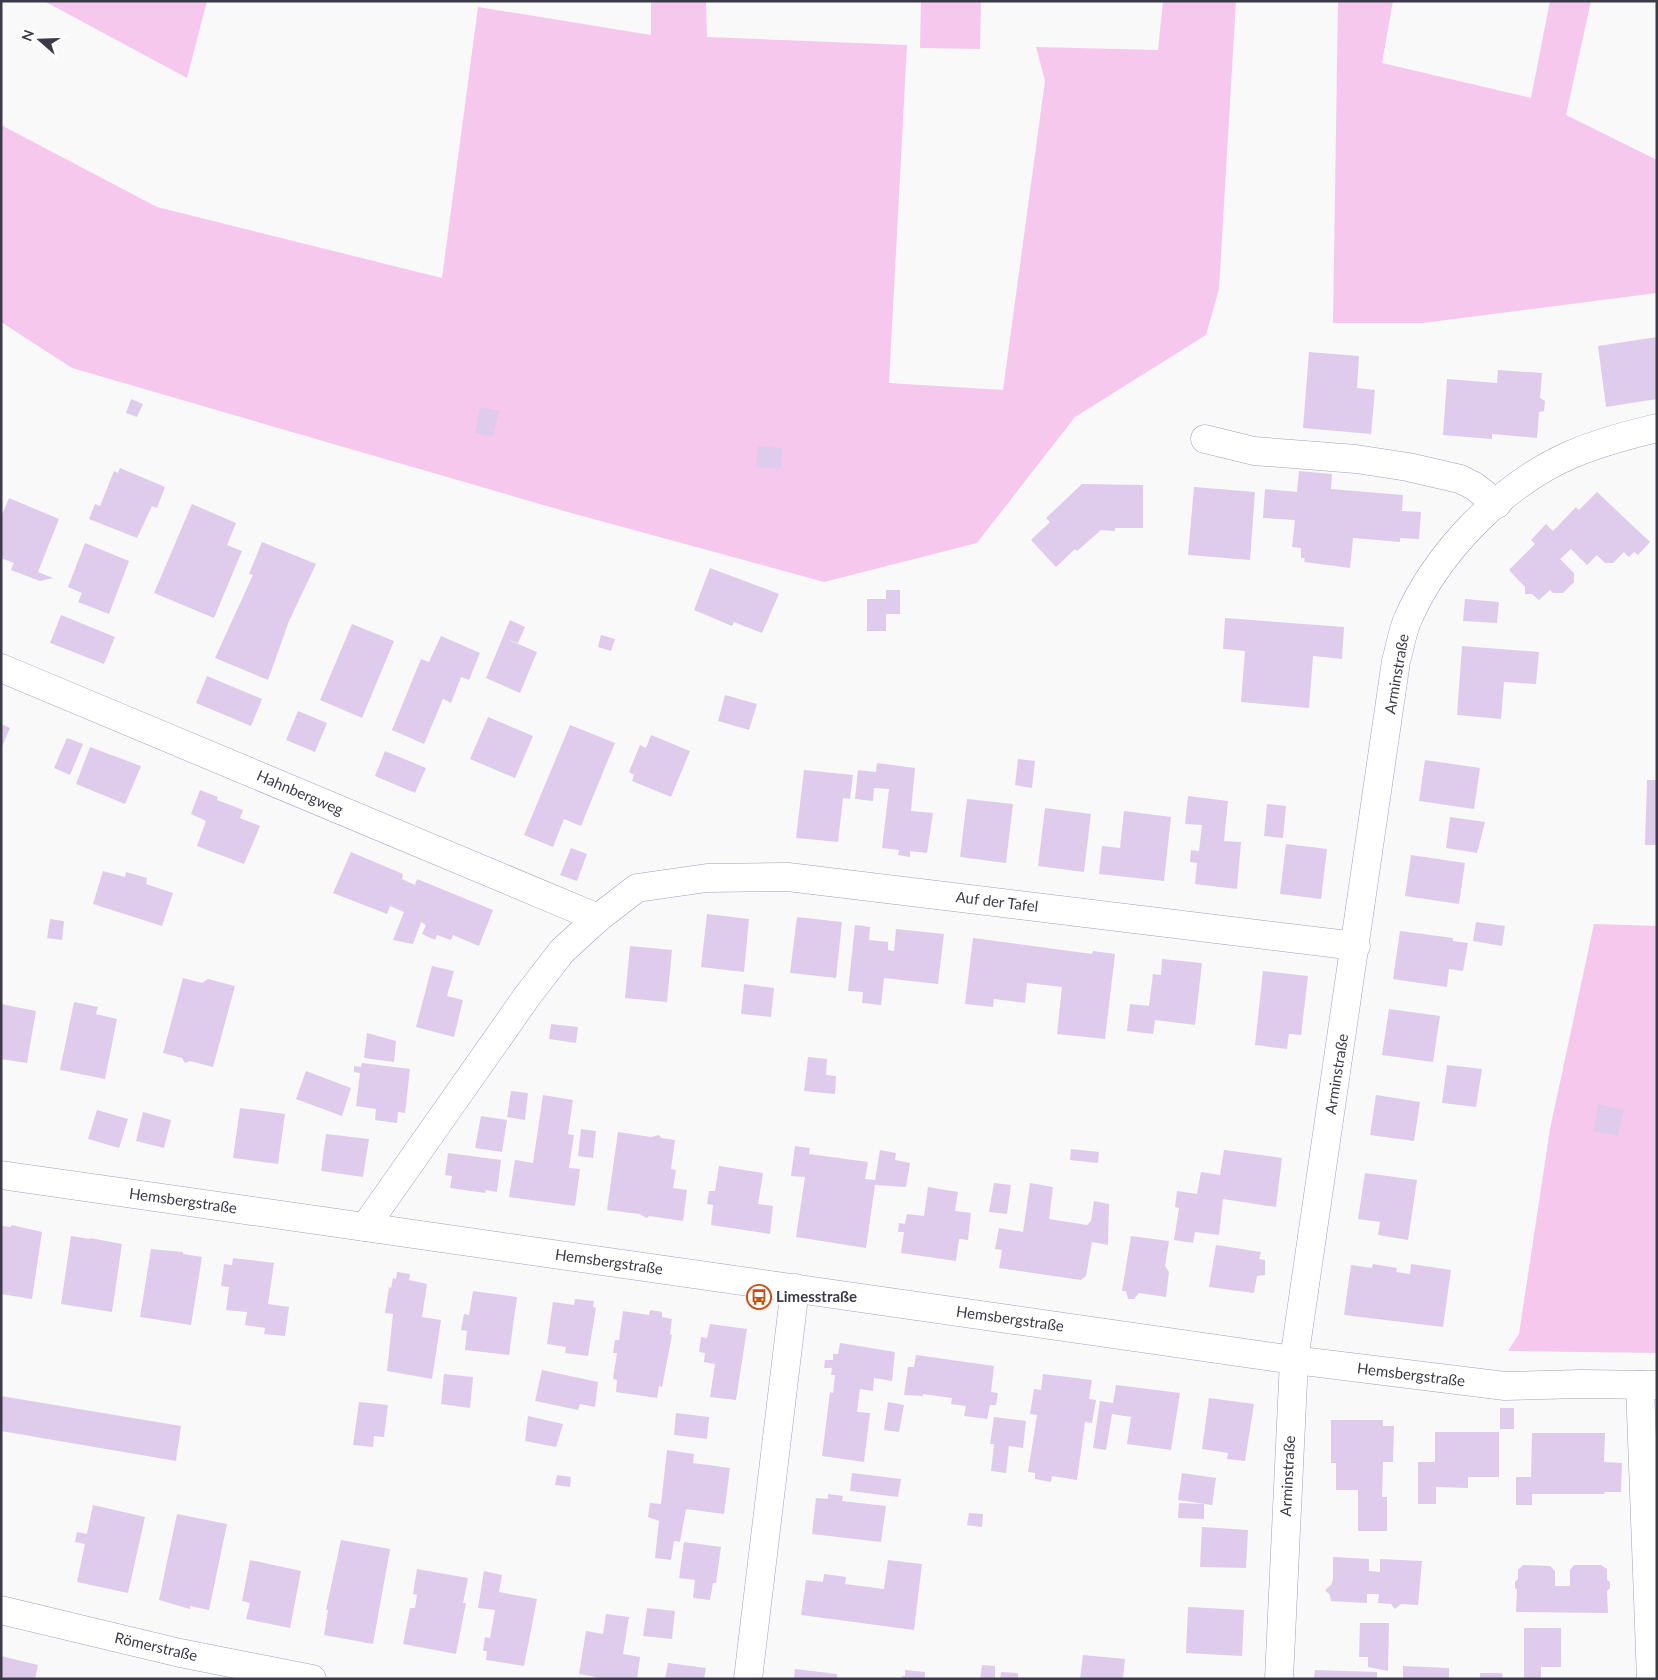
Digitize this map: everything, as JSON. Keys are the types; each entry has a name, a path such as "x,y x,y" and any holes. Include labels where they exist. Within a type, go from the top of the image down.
{"street":[{"name":"Arminstraße","path":"1279,1679 1294,1360 1356,946 1396,661 1407,622 1425,586 1450,550 1497,504 1532,476 1568,456 1610,439 1657,428"},
{"path":"1205,439 1254,451 1356,459 1417,469 1460,479 1474,486 1497,504"},
{"name":"Hahnbergweg","path":"1,668 598,918"},
{"name":"Auf der Tafel","path":"598,918 637,888 707,878 788,877 1356,946"},
{"path":"365,1227 528,995 562,951 598,918"},
{"name":"Hemsbergstraße","path":"1,1174 1294,1360 1504,1386 1648,1385"},
{"path":"748,1679 795,1288"},
{"path":"1648,1385 1653,1675"},
{"name":"Römerstraße","path":"1,1610 180,1653 312,1679"}],"shaded area":[{"path":"44,1 207,1 187,78"},
{"path":"651,1 706,1 707,37 907,45 889,383 1003,390 1045,81 1036,47 1158,50 1163,1 1236,1 1219,289 1206,335 1075,417 977,543 824,582 564,511 72,368 1,322 1,125 157,207 442,278 478,7 651,35"},
{"path":"921,1 981,1 980,49 920,48"},
{"path":"1338,1 1393,1 1382,63 1531,98 1550,1 1591,1 1566,115 1657,160 1657,293 1423,323 1333,323"},
{"path":"1594,924 1657,926 1657,1353 1508,1351 1519,1334 1550,1129"}],"building":[{"path":"1657,337 1657,399 1606,407 1598,346"},
{"path":"1309,352 1359,356 1357,388 1375,390 1371,434 1303,428"},
{"path":"1498,370 1542,373 1540,398 1545,401 1544,411 1539,412 1537,438 1492,434 1492,439 1443,435 1447,379 1497,383"},
{"path":"131,399 143,404 137,417 126,413"},
{"path":"480,407 499,411 493,437 475,433"},
{"path":"758,446 783,448 781,469 756,467"},
{"path":"120,468 165,487 157,508 152,506 137,538 89,519 95,504 100,506 114,471 118,473"},
{"path":"1299,471 1332,474 1331,489 1403,495 1402,511 1421,512 1419,539 1400,538 1400,542 1353,538 1350,568 1304,562 1305,558 1301,558 1301,548 1292,547 1295,520 1263,518 1265,489 1297,492"},
{"path":"1082,484 1143,485 1143,528 1115,528 1115,531 1101,530 1077,551 1075,549 1056,567 1031,540 1050,522 1046,518"},
{"path":"1194,487 1255,492 1250,560 1188,555"},
{"path":"1597,492 1650,542 1638,555 1634,552 1629,557 1624,552 1613,563 1605,563 1597,555 1587,565 1571,549 1560,559 1574,573 1574,582 1563,593 1553,593 1550,590 1539,600 1532,594 1525,594 1525,587 1509,570 1535,544 1531,540 1546,524 1553,531 1576,507 1579,510"},
{"path":"9,498 59,519 38,572 53,578 40,581 11,570 14,563 1,558 1,517"},
{"path":"192,504 236,523 227,545 242,551 214,618 154,593"},
{"path":"262,542 316,564 289,621 268,680 215,658 253,575 249,574"},
{"path":"85,543 129,561 109,614 78,602 82,593 68,587"},
{"path":"710,568 779,594 762,633 734,622 732,626 694,610"},
{"path":"886,590 900,590 900,614 886,614 886,631 867,631 867,599 886,599"},
{"path":"1465,599 1499,602 1497,623 1463,621"},
{"path":"61,615 115,637 104,664 50,643"},
{"path":"1225,618 1344,627 1342,659 1313,656 1309,708 1241,702 1245,651 1223,649"},
{"path":"510,620 525,627 518,643 507,639 537,652 520,693 486,678"},
{"path":"352,624 394,641 362,718 320,700"},
{"path":"601,635 615,639 611,651 598,647"},
{"path":"441,636 480,653 469,680 461,677 451,703 443,699 424,744 392,730 421,659 429,662"},
{"path":"1462,646 1539,652 1536,684 1504,682 1501,719 1457,715"},
{"path":"207,676 262,699 251,726 196,703"},
{"path":"725,695 757,704 749,730 718,721"},
{"path":"298,711 327,723 315,752 286,740"},
{"path":"488,717 533,736 515,778 470,759"},
{"path":"1,724 10,728 1,749"},
{"path":"570,725 615,743 581,826 564,819 553,847 524,835"},
{"path":"651,735 690,751 671,797 632,781 634,775 629,772 640,745 646,748"},
{"path":"67,738 83,744 70,775 54,768"},
{"path":"90,747 141,766 125,804 76,784"},
{"path":"385,751 426,768 415,793 375,776"},
{"path":"1018,759 1035,761 1032,788 1015,785"},
{"path":"1425,760 1480,768 1474,809 1419,801"},
{"path":"877,763 915,768 911,811 933,813 927,853 910,851 910,857 898,855 899,850 882,848 889,789 874,788 873,801 855,799 858,770 876,772"},
{"path":"804,770 853,775 850,799 843,798 838,842 796,838"},
{"path":"1647,780 1657,780 1657,845 1645,845"},
{"path":"200,790 218,797 217,800 243,810 240,818 260,826 244,864 197,846 206,821 191,814"},
{"path":"1188,796 1228,801 1224,841 1241,842 1237,889 1195,884 1197,863 1190,862 1191,850 1199,851 1202,825 1185,824"},
{"path":"967,799 1013,804 1006,863 960,857"},
{"path":"1267,804 1286,806 1283,838 1264,836"},
{"path":"1045,808 1091,814 1084,872 1038,866"},
{"path":"1124,811 1171,817 1164,881 1099,874 1102,846 1120,848"},
{"path":"1450,817 1485,822 1477,853 1446,848"},
{"path":"1286,844 1327,849 1321,899 1280,894"},
{"path":"571,848 587,854 577,881 560,875"},
{"path":"351,852 403,874 402,879 415,885 417,879 493,910 479,946 453,935 451,940 437,935 435,940 422,934 426,925 421,922 413,944 393,940 404,912 390,906 387,914 333,893"},
{"path":"1411,855 1465,863 1459,904 1405,896"},
{"path":"103,871 125,877 126,872 147,878 146,884 173,893 162,926 93,904"},
{"path":"707,914 749,919 744,972 701,967"},
{"path":"797,917 842,922 836,978 790,973"},
{"path":"50,919 64,921 62,940 47,938"},
{"path":"1476,922 1505,926 1502,946 1473,941"},
{"path":"855,925 870,927 869,940 888,942 888,950 894,951 896,929 944,934 938,984 884,978 881,1005 862,1003 863,992 848,991"},
{"path":"1400,931 1453,938 1453,941 1468,943 1463,971 1449,969 1447,987 1393,979"},
{"path":"973,938 1092,954 1093,951 1115,954 1105,1039 1057,1034 1062,987 1027,983 1025,1003 994,999 993,1007 965,1004"},
{"path":"630,946 672,950 667,1002 625,998"},
{"path":"1162,959 1202,963 1195,1025 1155,1020 1153,1034 1127,1031 1130,1004 1149,1006 1153,974 1161,975"},
{"path":"432,966 454,971 447,996 463,1000 454,1037 416,1027"},
{"path":"1263,971 1308,976 1301,1035 1289,1034 1287,1049 1255,1045"},
{"path":"183,978 202,983 208,979 235,986 213,1067 190,1061 185,1063 182,1058 163,1053"},
{"path":"744,984 774,988 771,1017 741,1014"},
{"path":"74,1002 98,1007 96,1014 117,1019 105,1079 60,1070"},
{"path":"1,1004 36,1011 27,1063 1,1059"},
{"path":"1389,1009 1440,1016 1433,1062 1382,1055"},
{"path":"551,1024 578,1027 576,1043 549,1039"},
{"path":"367,1033 396,1041 394,1062 364,1058"},
{"path":"808,1057 827,1059 826,1075 836,1076 835,1094 804,1091"},
{"path":"362,1063 410,1069 405,1113 398,1112 397,1123 375,1120 376,1109 356,1106 360,1073 354,1072 354,1066 361,1067"},
{"path":"1447,1065 1482,1069 1476,1107 1442,1103"},
{"path":"306,1071 351,1088 342,1116 296,1099"},
{"path":"511,1091 528,1093 525,1120 507,1117"},
{"path":"543,1095 573,1100 568,1134 574,1135 569,1168 580,1169 575,1206 509,1197 515,1160 533,1163"},
{"path":"1376,1095 1420,1102 1414,1141 1370,1135"},
{"path":"1598,1104 1624,1110 1618,1136 1593,1131"},
{"path":"240,1108 285,1114 278,1164 233,1158"},
{"path":"97,1110 128,1119 119,1148 88,1139"},
{"path":"143,1112 171,1120 164,1148 136,1141"},
{"path":"481,1116 507,1120 502,1152 475,1148"},
{"path":"581,1129 596,1131 593,1158 578,1156"},
{"path":"618,1132 651,1137 659,1135 661,1138 675,1140 671,1169 676,1170 673,1188 687,1190 683,1221 649,1216 647,1218 639,1214 607,1210"},
{"path":"326,1134 369,1139 363,1177 321,1171"},
{"path":"795,1146 810,1148 809,1154 868,1162 865,1179 875,1180 880,1150 896,1153 895,1160 910,1163 906,1187 875,1185 866,1248 796,1237 805,1177 791,1176"},
{"path":"1071,1149 1099,1152 1098,1163 1070,1160"},
{"path":"1224,1150 1282,1158 1276,1207 1223,1199 1219,1235 1195,1232 1193,1243 1174,1240 1179,1208 1175,1207 1177,1191 1197,1194 1201,1172 1220,1175"},
{"path":"448,1153 501,1160 497,1192 486,1190 485,1193 450,1188 452,1176 445,1175"},
{"path":"719,1166 763,1173 758,1204 773,1206 770,1234 711,1225 713,1205 707,1204 709,1191 715,1191"},
{"path":"1365,1173 1417,1180 1408,1240 1378,1235 1380,1222 1358,1219"},
{"path":"994,1183 1011,1185 1007,1214 989,1212"},
{"path":"1030,1183 1053,1187 1049,1219 1087,1225 1091,1221 1094,1201 1109,1204 1108,1245 1092,1242 1086,1276 1081,1280 999,1268 1002,1250 995,1249 999,1228 1023,1232"},
{"path":"928,1187 958,1192 955,1211 971,1213 968,1240 959,1239 956,1261 901,1253 904,1232 898,1232 899,1223 905,1224 907,1214 924,1216"},
{"path":"11,1225 42,1232 32,1299 1,1294 1,1226 11,1227"},
{"path":"71,1236 122,1244 112,1312 61,1304"},
{"path":"1131,1236 1169,1241 1165,1266 1169,1272 1166,1297 1139,1293 1134,1299 1128,1299 1126,1291 1122,1291"},
{"path":"1216,1245 1261,1252 1259,1259 1265,1260 1265,1275 1257,1276 1254,1293 1209,1287"},
{"path":"151,1249 183,1252 183,1254 202,1257 191,1325 140,1317"},
{"path":"233,1258 274,1263 268,1304 289,1307 285,1336 264,1334 265,1328 245,1325 247,1312 226,1310 229,1287 221,1286 224,1264 232,1265"},
{"path":"1373,1264 1397,1268 1396,1272 1410,1274 1411,1264 1451,1270 1443,1327 1344,1315 1351,1265 1372,1268"},
{"path":"397,1272 410,1274 409,1280 427,1284 422,1317 441,1320 432,1379 387,1371 393,1314 385,1313 389,1287 391,1288 393,1278 396,1279"},
{"path":"473,1291 517,1297 509,1355 465,1350 467,1331 461,1330 464,1314 469,1315"},
{"path":"575,1299 594,1301 593,1307 596,1308 588,1356 565,1353 566,1347 547,1344 553,1302 574,1305"},
{"path":"650,1310 662,1312 662,1317 672,1319 670,1334 672,1335 662,1387 659,1386 657,1398 616,1392 617,1380 613,1379 617,1353 613,1353 615,1340 619,1340 623,1311 649,1315"},
{"path":"710,1324 747,1329 736,1400 710,1397 715,1364 704,1362 705,1353 699,1352 701,1337 707,1338"},
{"path":"840,1343 895,1352 892,1381 874,1378 873,1391 860,1389 857,1412 870,1413 864,1462 822,1456 830,1392 833,1393 835,1375 831,1375 832,1368 824,1368 825,1360 833,1360 833,1354 838,1354"},
{"path":"916,1355 994,1366 991,1392 998,1393 996,1405 990,1405 987,1419 964,1416 966,1406 951,1404 952,1398 923,1394 923,1396 904,1395 908,1367 914,1367"},
{"path":"542,1370 598,1382 595,1407 580,1404 578,1410 535,1401"},
{"path":"444,1374 473,1377 470,1408 441,1404"},
{"path":"1043,1374 1092,1380 1089,1399 1096,1400 1092,1423 1085,1422 1077,1480 1052,1476 1051,1482 1035,1479 1035,1473 1028,1472 1037,1415 1030,1414 1034,1389 1041,1390"},
{"path":"1116,1385 1180,1393 1171,1450 1127,1444 1131,1417 1112,1414 1106,1450 1093,1448 1100,1401 1113,1403"},
{"path":"1,1396 181,1426 176,1461 1,1431"},
{"path":"1209,1398 1254,1404 1245,1461 1227,1459 1228,1453 1202,1449"},
{"path":"359,1402 388,1405 384,1437 374,1436 373,1447 353,1445"},
{"path":"888,1402 904,1405 899,1432 884,1430"},
{"path":"1500,1408 1514,1408 1514,1429 1500,1429"},
{"path":"676,1413 709,1417 707,1439 674,1435"},
{"path":"528,1416 563,1424 556,1447 525,1441"},
{"path":"994,1417 1026,1421 1023,1448 1009,1446 1006,1473 991,1471 994,1444 990,1444"},
{"path":"1331,1420 1383,1420 1383,1426 1394,1426 1393,1462 1383,1462 1382,1497 1387,1497 1387,1531 1358,1531 1358,1490 1336,1490 1336,1463 1331,1463"},
{"path":"1435,1432 1499,1432 1499,1477 1468,1477 1468,1488 1436,1487 1436,1504 1418,1504 1418,1462 1435,1462"},
{"path":"1532,1433 1605,1433 1604,1462 1622,1463 1621,1492 1605,1492 1604,1494 1532,1494 1532,1505 1516,1505 1516,1477 1531,1477"},
{"path":"667,1450 694,1454 693,1463 730,1468 724,1514 686,1509 680,1542 674,1541 671,1560 655,1558 659,1521 648,1517 650,1503 661,1504"},
{"path":"852,1473 901,1479 898,1497 850,1491"},
{"path":"1182,1473 1216,1478 1212,1505 1178,1500"},
{"path":"557,1475 571,1477 570,1487 555,1485"},
{"path":"828,1494 843,1496 842,1501 886,1506 881,1542 812,1534 816,1498 828,1499"},
{"path":"1179,1503 1204,1504 1204,1519 1178,1518"},
{"path":"93,1505 145,1517 128,1593 77,1582 85,1544 75,1542 77,1532 87,1534"},
{"path":"969,1513 983,1514 982,1527 967,1525"},
{"path":"177,1514 227,1524 209,1610 190,1606 190,1609 159,1600"},
{"path":"1202,1527 1248,1530 1246,1568 1200,1567"},
{"path":"341,1540 390,1549 373,1644 324,1635 328,1610 326,1610"},
{"path":"684,1542 721,1547 716,1583 713,1583 710,1600 693,1598 695,1580 679,1578"},
{"path":"1333,1557 1369,1559 1369,1571 1380,1572 1380,1559 1422,1561 1418,1605 1401,1604 1395,1609 1391,1604 1378,1603 1379,1594 1367,1594 1367,1603 1331,1601 1330,1595 1325,1590 1331,1585 1333,1579"},
{"path":"250,1560 301,1571 290,1628 246,1619 250,1603 242,1601"},
{"path":"888,1560 922,1564 914,1630 801,1615 806,1580 823,1582 824,1574 846,1577 845,1584 884,1589"},
{"path":"1523,1565 1550,1566 1555,1571 1555,1586 1570,1586 1570,1570 1574,1565 1601,1565 1607,1569 1607,1580 1610,1582 1610,1588 1607,1591 1608,1613 1516,1612 1517,1590 1515,1582 1518,1579 1518,1570"},
{"path":"417,1569 468,1578 463,1603 466,1603 456,1654 403,1644 410,1608 415,1608 417,1595 413,1594"},
{"path":"484,1571 502,1575 499,1592 537,1599 524,1666 486,1660 487,1651 483,1651 485,1637 490,1638 495,1610 478,1608"},
{"path":"1188,1607 1244,1610 1242,1656 1186,1653"},
{"path":"647,1608 675,1611 672,1639 643,1636"},
{"path":"606,1614 629,1617 623,1654 640,1657 637,1679 596,1679 596,1677 579,1674 586,1631 603,1634"},
{"path":"1360,1623 1389,1623 1388,1671 1368,1667 1368,1657 1359,1657"},
{"path":"1524,1628 1561,1628 1561,1667 1541,1667 1541,1679 1524,1679"},
{"path":"1083,1655 1125,1659 1123,1679 1080,1679"},
{"path":"1,1656 38,1665 35,1679 1,1679"},
{"path":"668,1663 706,1668 704,1679 665,1679"},
{"path":"982,1665 995,1666 995,1679 980,1679"},
{"path":"1403,1666 1449,1668 1449,1679 1403,1679"},
{"path":"795,1669 837,1674 837,1679 794,1679"},
{"path":"905,1670 925,1672 925,1679 901,1679 902,1676 905,1676"},
{"path":"1315,1670 1377,1672 1377,1679 1314,1679"},
{"path":"1001,1672 1018,1673 1018,1679 1000,1679"},
{"path":"1480,1673 1502,1673 1503,1679 1480,1679"}],"place":[{"name":"Limesstraße","path":"759,1297"}]}
